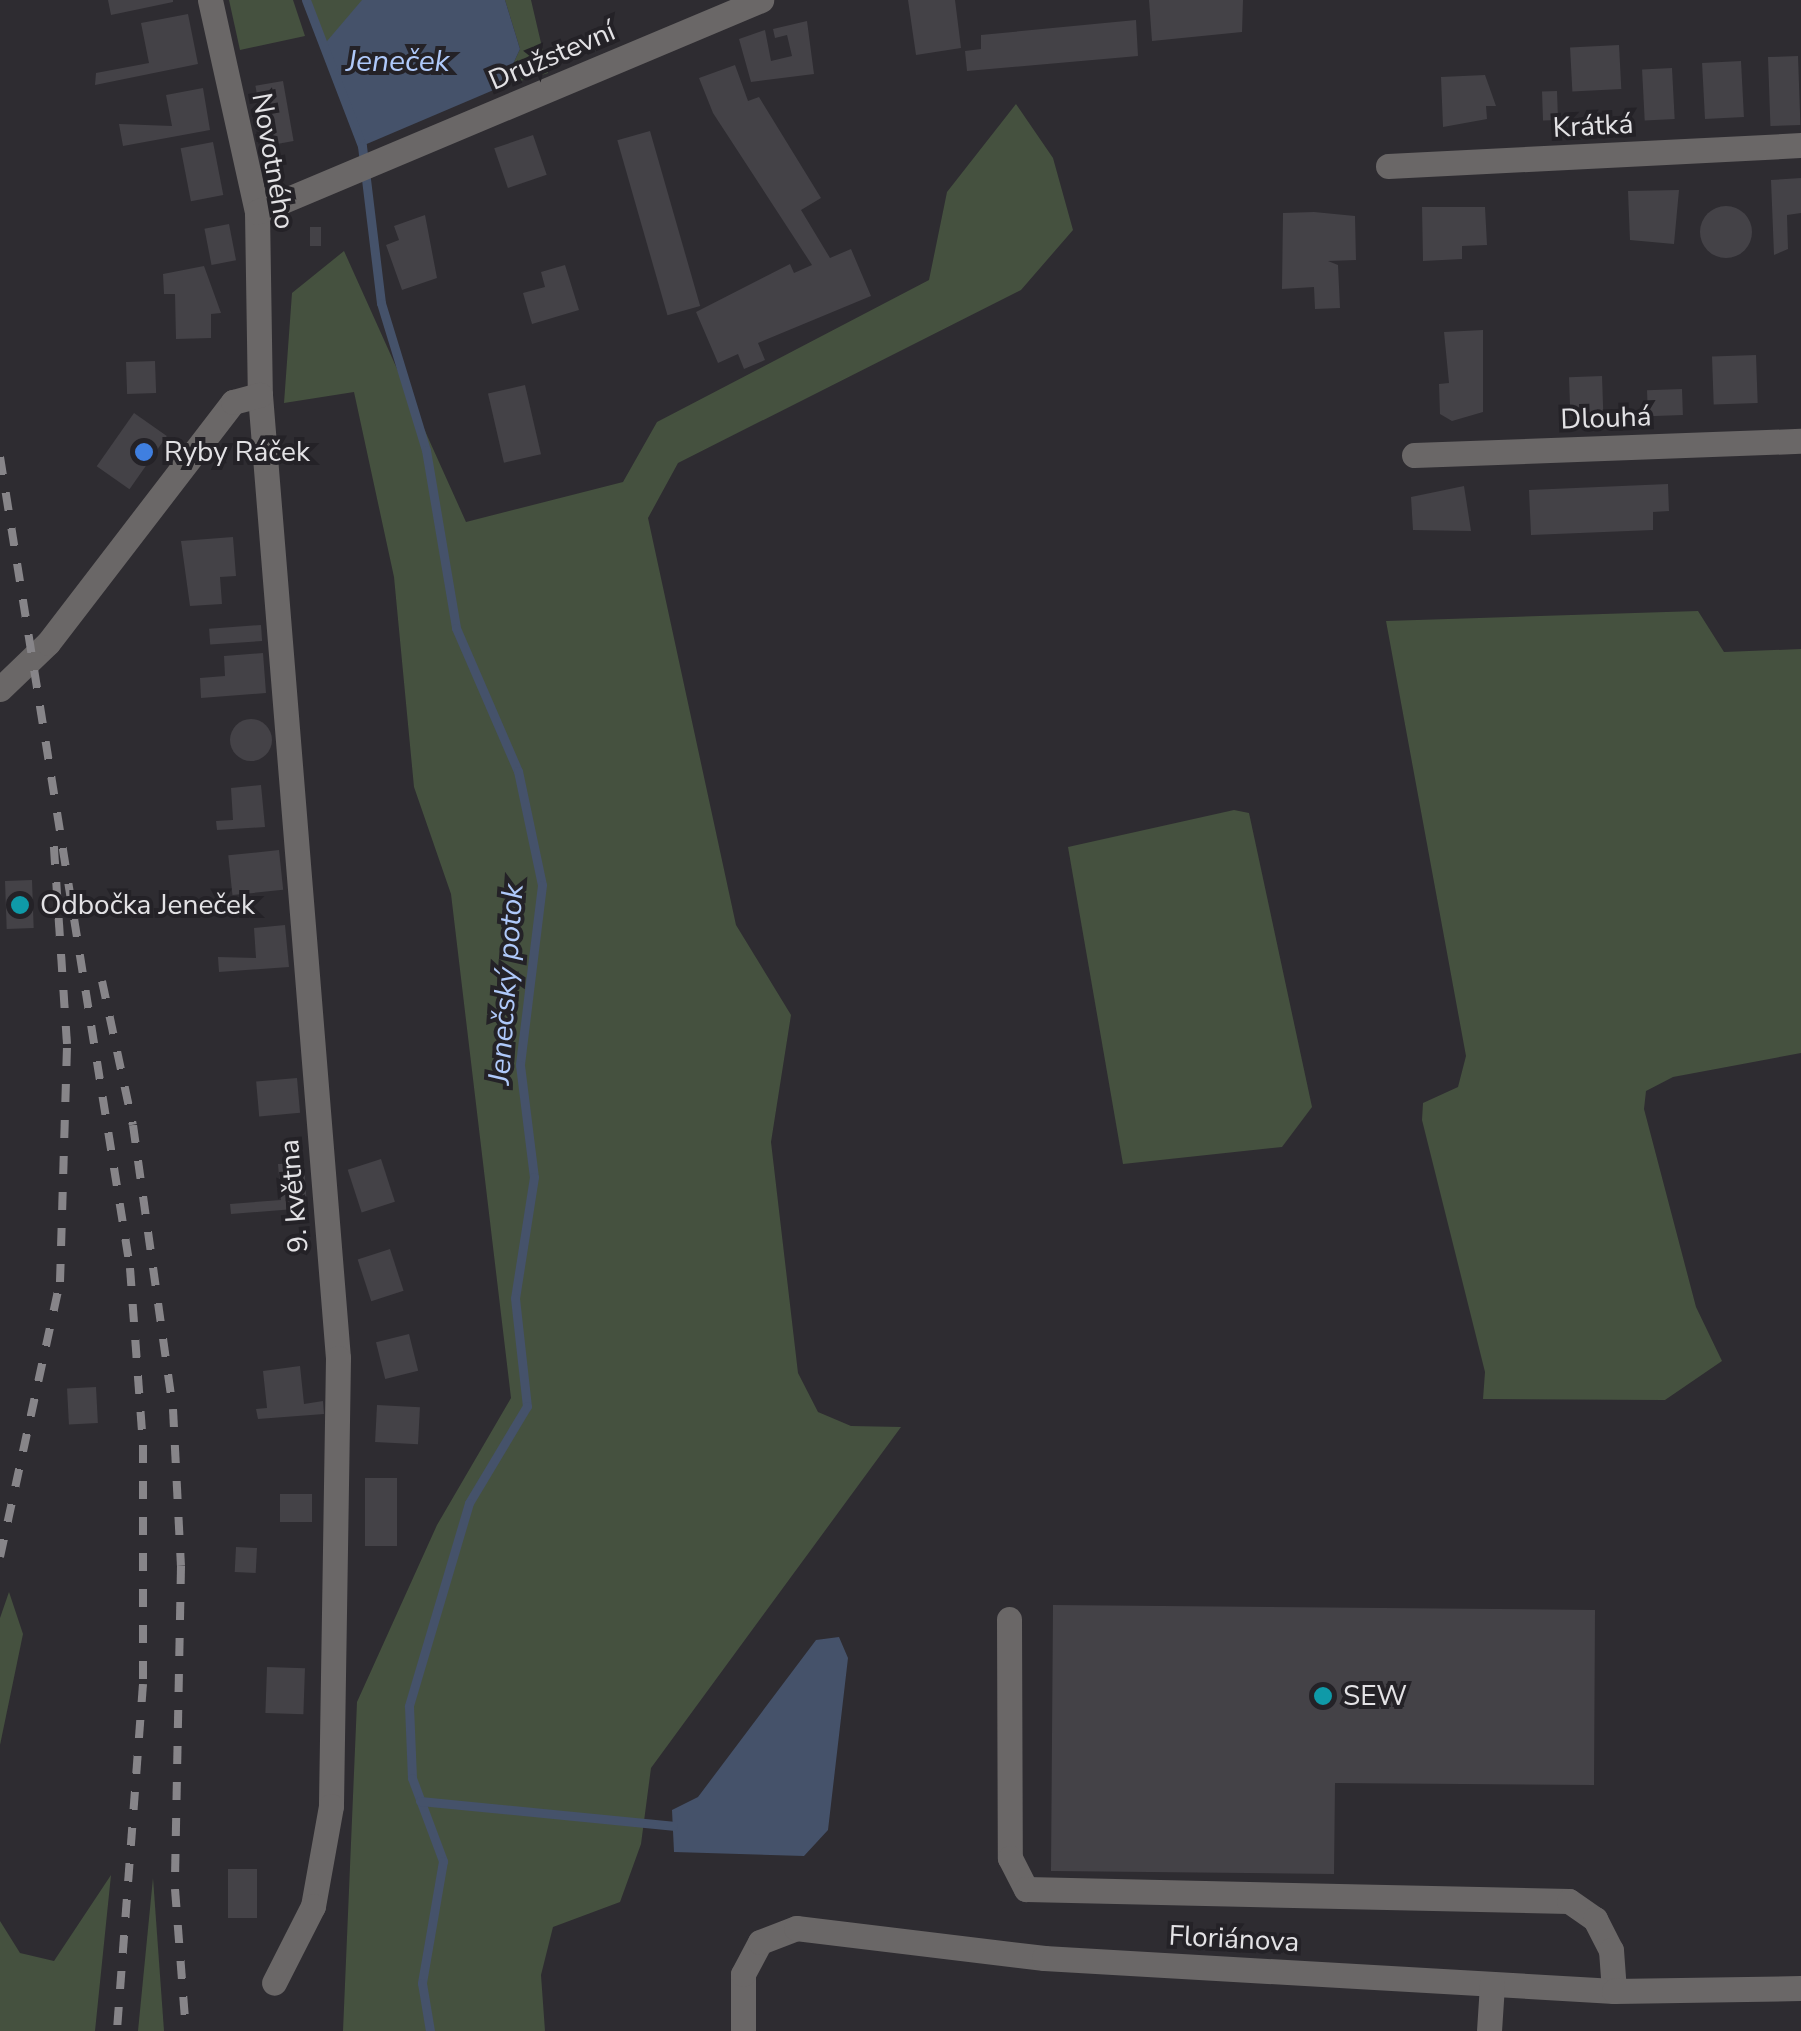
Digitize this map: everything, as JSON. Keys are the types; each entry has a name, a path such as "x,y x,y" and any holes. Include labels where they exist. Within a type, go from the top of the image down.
{"street":[{"name":"Novotného","path":"210,0 257,212 260,395"},
{"name":"Družstevní","path":"257,212 760,0"},
{"name":"Krátká","path":"1388,166 1801,145"},
{"path":"0,689 48,643 232,402 260,395"},
{"name":"9. května","path":"260,395 339,1429 324,1868 274,1982"},
{"name":"Dlouhá","path":"1414,455 1801,441"},
{"path":"1009,1620 1010,1858 1026,1889 1569,1901 1595,1919 1611,1950 1614,1992"},
{"name":"Floriánova","path":"744,2031 751,1958 760,1942 796,1928 1044,1958 1614,1992 1801,1988"},
{"path":"1489,2031 1492,1984"}],"green space":[{"path":"229,0 293,0 305,36 240,50"},
{"path":"306,0 362,0 363,8 322,47"},
{"path":"505,0 531,0 548,73 503,86 520,49"},
{"path":"1016,104 1053,158 1073,230 1021,290 678,463 648,518 736,925 791,1015 771,1142 798,1373 818,1412 851,1426 901,1427 651,1768 641,1844 620,1902 553,1927 541,1975 545,2031 343,2031 357,1702 437,1525 511,1398 451,894 414,787 394,577 354,392 284,403 292,293 344,251 466,522 623,482 657,422 929,280 947,192"},
{"path":"1698,611 1724,652 1801,649 1801,1053 1673,1077 1646,1091 1644,1109 1696,1307 1722,1361 1665,1400 1483,1399 1485,1372 1422,1120 1423,1103 1458,1087 1466,1056 1386,621"},
{"path":"1234,810 1249,813 1312,1107 1282,1147 1123,1164 1068,847"},
{"path":"9,1592 23,1634 0,1745 0,1618"},
{"path":"111,1875 95,2031 0,2031 0,1921 20,1953 54,1961"},
{"path":"153,1878 164,2031 138,2031"}],"water":[{"name":"Jeneček","path":"362,0 505,0 520,49 503,86 362,146 322,47"},
{"path":"839,1637 848,1658 828,1830 804,1856 674,1852 672,1810 698,1797 816,1640"}],"building":[{"path":"108,0 173,0 173,2 111,15"},
{"path":"908,0 955,0 961,48 916,55"},
{"path":"1149,0 1243,0 1242,32 1152,41"},
{"path":"188,14 198,64 95,85 96,73 149,63 141,23"},
{"path":"1136,20 1138,56 967,71 965,51 981,49 981,35"},
{"path":"807,21 814,74 751,82 739,39 765,30 771,61 792,56 787,35 775,38 773,29"},
{"path":"1619,45 1621,89 1572,92 1570,48"},
{"path":"1798,56 1800,125 1770,126 1768,57"},
{"path":"1741,61 1744,117 1705,119 1702,63"},
{"path":"735,65 748,101 759,97 821,198 801,210 830,258 851,249 871,296 758,343 765,360 744,369 738,354 718,363 696,312 790,264 794,273 812,265 713,113 699,78"},
{"path":"1672,68 1675,119 1645,121 1642,70"},
{"path":"1485,75 1496,106 1486,106 1487,119 1443,127 1441,77"},
{"path":"283,81 294,141 266,146 255,86"},
{"path":"203,88 210,130 123,146 119,124 172,126 166,95"},
{"path":"1557,91 1558,120 1543,121 1542,92"},
{"path":"650,131 700,306 667,315 617,140"},
{"path":"533,135 547,175 508,188 494,148"},
{"path":"213,142 223,195 191,201 181,148"},
{"path":"1801,178 1801,213 1787,215 1788,249 1774,255 1771,180"},
{"path":"1679,190 1674,244 1630,240 1628,191"},
{"path":"1726,206 1744,214 1752,232 1744,250 1726,258 1708,250 1700,232 1708,214"},
{"path":"1422,207 1485,207 1487,245 1462,246 1462,259 1423,261"},
{"path":"1283,213 1355,216 1356,260 1328,261 1338,265 1340,308 1315,309 1314,287 1282,289"},
{"path":"425,215 437,278 402,290 386,245 399,240 394,226"},
{"path":"229,224 236,260 212,265 204,229"},
{"path":"310,227 321,227 321,246 310,246"},
{"path":"565,265 579,310 532,324 523,293 545,287 541,272"},
{"path":"204,266 221,313 211,314 211,338 176,339 175,294 164,294 163,274"},
{"path":"1483,330 1483,412 1452,421 1440,414 1439,384 1449,383 1444,332"},
{"path":"1756,355 1758,403 1714,405 1712,357"},
{"path":"155,361 156,393 127,394 126,362"},
{"path":"1602,376 1603,414 1570,415 1569,377"},
{"path":"525,385 541,454 504,463 488,394"},
{"path":"1682,389 1683,415 1648,416 1647,390"},
{"path":"134,413 167,436 129,489 97,466"},
{"path":"1668,484 1669,511 1653,512 1653,530 1531,535 1529,490"},
{"path":"1464,486 1471,531 1413,530 1411,497"},
{"path":"233,537 236,576 220,577 222,604 190,606 181,541"},
{"path":"261,625 262,641 210,645 209,629"},
{"path":"263,653 266,693 201,698 200,678 225,676 224,656"},
{"path":"251,719 266,725 272,740 266,755 251,761 236,755 230,740 236,725"},
{"path":"261,785 265,827 217,830 216,821 233,820 231,788"},
{"path":"279,850 283,890 232,895 228,855"},
{"name":"Odbočka Jeneček","path":"32,880 34,928 7,929 5,881"},
{"path":"285,925 289,967 219,972 218,957 256,958 254,928"},
{"path":"297,1078 300,1113 259,1116 256,1082"},
{"path":"381,1159 395,1202 362,1213 348,1170"},
{"path":"304,1163 307,1208 231,1214 230,1204 281,1200 278,1164"},
{"path":"390,1249 404,1291 371,1301 358,1260"},
{"path":"409,1334 418,1371 385,1379 376,1342"},
{"path":"300,1366 304,1404 323,1401 324,1414 258,1419 256,1409 267,1408 263,1371"},
{"path":"96,1387 98,1423 69,1424 67,1389"},
{"path":"377,1405 420,1407 418,1444 375,1442"},
{"path":"365,1478 397,1478 397,1546 365,1546"},
{"path":"280,1494 312,1494 312,1522 280,1522"},
{"path":"236,1547 257,1548 256,1573 235,1572"},
{"name":"SEW","path":"1053,1605 1595,1610 1594,1785 1335,1783 1334,1874 1051,1871"},
{"path":"267,1667 305,1668 303,1714 265,1713"},
{"path":"228,1869 257,1869 257,1918 228,1918"}],"waterway":[{"name":"Jenečský potok","path":"306,0 362,146 381,303 426,450 456,628 518,771 542,885 520,1065 534,1177 515,1298 527,1406 469,1503 409,1706 412,1778 443,1861 422,1983 430,2031"},
{"path":"420,1801 673,1826"}],"railway":[{"path":"0,457 130,1268 143,1445 143,1684 117,2031"},
{"path":"0,1557 60,1282 67,1044 53,834"},
{"path":"102,981 133,1125 173,1409 181,1566 175,1889 186,2031"}],"place":[{"name":"Ryby Ráček","path":"144,452"},
{"name":"Odbočka Jeneček","path":"20,905"},
{"name":"SEW","path":"1323,1696"}]}
